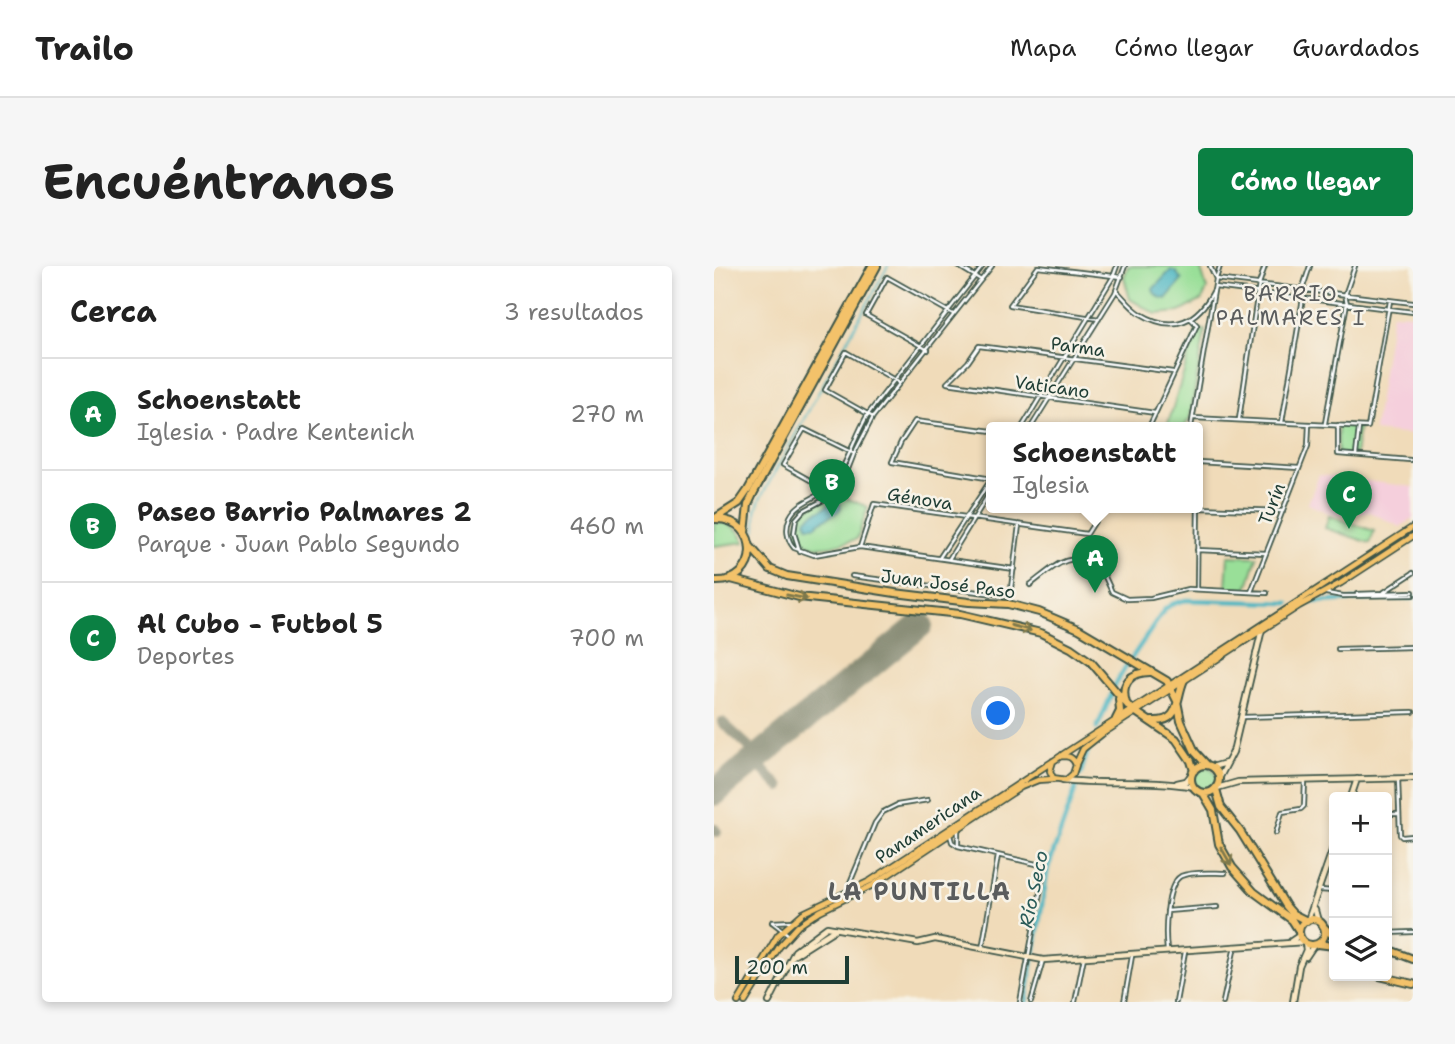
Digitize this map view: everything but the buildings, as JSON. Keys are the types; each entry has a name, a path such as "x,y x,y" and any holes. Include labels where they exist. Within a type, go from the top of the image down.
{"highway":[{"path":"714,519 735,506 748,490 872,266"},
{"path":"745,533 748,505 754,492 877,266"},
{"path":"714,519 732,521 745,533 750,546 747,564 741,573 731,579 714,581"},
{"name":"Juan José Paso","path":"750,546 769,569 787,576 904,594 1018,606 1069,624 1123,654 1170,686 1188,738 1198,757 1210,766"},
{"name":"Juan José Paso","path":"731,579 799,597 960,614 1027,629 1058,640 1082,655 1096,668 1131,709 1176,739 1191,761 1193,773"},
{"path":"1131,709 1124,690 1130,678 1143,672 1155,674"},
{"path":"1146,719 1168,719 1175,711 1184,680"},
{"path":"1116,719 1120,711 1118,697"},
{"path":"1329,932 1321,924 1307,921 1289,910 1240,831 1219,803 1216,789 1220,778 1210,766 1200,766 1193,773 1194,788 1203,793 1213,810 1218,841 1232,867 1254,892 1292,920 1302,943 1329,945"},
{"path":"1203,793 1216,789"},
{"path":"1299,932 1307,921"},
{"path":"1316,944 1325,935 1321,924"},
{"path":"1392,951 1413,959"},
{"path":"1392,979 1413,984"}],"main road":[{"path":"1307,599 1413,527"},
{"path":"1295,604 1341,583 1413,536"},
{"name":"Panamericana","path":"1170,686 1184,680 1262,629 1295,604"},
{"name":"Panamericana","path":"738,1002 782,931 813,906 850,891 877,876 1295,604"},
{"name":"Panamericana","path":"745,1002 772,957 789,935 814,915 862,891 1027,783 1069,778 1086,746 1131,709"},
{"path":"1061,756 1072,757 1076,768"},
{"path":"1054,761 1050,771 1055,779"},
{"path":"942,840 952,842"}],"street":[{"path":"958,266 981,280"},
{"path":"983,266 867,414 839,474 827,490 795,510 788,520 788,539 794,548 809,555 860,547 1014,569"},
{"path":"800,552 794,533 796,519 803,511 833,494 846,476 873,418 992,266"},
{"path":"1024,422 1114,277 1117,266"},
{"path":"1034,422 1116,290 1125,266"},
{"path":"1210,266 1216,279"},
{"path":"1193,422 1220,266"},
{"path":"1239,419 1259,284 1265,266"},
{"path":"1282,422 1303,298 1302,290 1310,266"},
{"path":"1325,425 1347,303 1345,295 1355,266"},
{"path":"1099,319 1010,305 1038,267 1122,277"},
{"path":"928,350 866,314 887,277 955,315"},
{"path":"1216,279 1413,303"},
{"path":"1116,290 1134,309 1154,320 1174,322 1191,319 1202,310 1215,287"},
{"path":"1215,287 1413,312"},
{"path":"1195,418 1368,427 1390,301"},
{"path":"1191,319 1197,325 1209,327"},
{"path":"1151,422 1197,325"},
{"name":"Parma","path":"947,383 968,362 979,346 1173,372"},
{"path":"873,418 825,390 846,352 900,383"},
{"name":"Vaticano","path":"947,383 1155,413"},
{"path":"986,430 915,421 892,462 986,477"},
{"name":"Turín","path":"1251,592 1308,446 1309,424"},
{"path":"1338,425 1338,454 1410,460"},
{"path":"1355,455 1359,427"},
{"path":"833,494 783,465 804,429 854,454"},
{"path":"1203,462 1299,468"},
{"path":"940,557 986,487"},
{"path":"949,559 986,498"},
{"name":"Génova","path":"860,547 874,504 1087,534 1100,513"},
{"path":"1203,508 1283,512"},
{"path":"1197,589 1199,513"},
{"path":"852,576 1010,596 1019,525"},
{"path":"1197,550 1266,553"},
{"path":"1030,585 1065,560 1077,558 1100,566 1112,592 1121,598 1151,598 1197,589 1267,593"},
{"path":"1384,592 1413,573"},
{"path":"1321,592 1343,596 1413,593"},
{"path":"1343,596 1384,592 1413,593"},
{"path":"1262,629 1230,760 1220,778 1238,782 1413,778"},
{"path":"1338,649 1413,647"},
{"path":"1242,717 1413,712"},
{"path":"1210,766 1218,767 1230,760"},
{"path":"1076,768 1083,780 1092,783"},
{"path":"1169,784 1186,781 1193,773"},
{"path":"1398,778 1400,836 1413,836"},
{"path":"1353,792 1357,779"},
{"path":"1063,780 1169,784 1194,788"},
{"path":"1276,833 1282,812 1301,809 1304,806 1305,781"},
{"path":"1216,789 1238,782"},
{"path":"850,891 849,885 877,818 889,808 928,800"},
{"path":"1392,814 1399,814"},
{"path":"952,828 952,842 958,846 1045,866 1020,1002"},
{"path":"958,829 958,846"},
{"path":"1307,921 1315,905 1330,855"},
{"path":"982,948 998,856"},
{"path":"1167,950 1167,911 1180,877 1225,873"},
{"path":"1320,890 1329,891"},
{"path":"1315,905 1315,914 1321,924"},
{"path":"1167,911 1217,907"},
{"path":"789,935 772,922 793,921"},
{"path":"769,1002 797,948 825,928 918,943 935,939 1043,960 1302,943 1306,951 1299,966 1293,1002"},
{"path":"1284,943 1293,940 1299,932"},
{"path":"1392,933 1413,932"},
{"path":"1297,980 1302,964 1316,944"},
{"path":"1223,1002 1235,946"},
{"path":"1176,1002 1185,949"},
{"path":"1124,1002 1133,953"},
{"path":"1075,1002 1084,957"},
{"path":"1031,1002 1043,960"}],"shaded area":[{"path":"1392,313 1413,314 1413,435 1374,431"},
{"path":"1319,475 1413,487 1413,518 1400,527 1370,512 1336,516 1308,504"}],"green space":[{"path":"1128,266 1200,266 1207,289 1202,300 1180,312 1156,314 1130,299 1124,277"},
{"path":"1197,329 1205,330 1190,418 1187,422 1169,422"},
{"path":"1338,425 1359,427 1355,455 1338,454"},
{"path":"834,493 868,507 857,539 818,547 804,542 798,536 797,528 802,514"},
{"path":"1329,516 1374,531 1370,543 1325,528"},
{"path":"714,521 733,527 745,542 714,546"},
{"path":"1228,556 1257,557 1247,589 1226,588"},
{"path":"1205,767 1213,771 1217,779 1213,787 1205,791 1197,787 1193,779 1197,771"}],"water":[{"path":"1171,270 1182,280 1166,299 1153,289"},
{"path":"830,503 840,503 841,508 816,526 808,526 808,517"}],"waterway":[{"path":"756,530 756,511 760,499 888,266"},
{"name":"Río Seco","path":"1310,602 1413,598"},
{"name":"Río Seco","path":"1114,687 1165,609 1172,604 1186,600 1289,603"},
{"name":"Río Seco","path":"1097,728 1112,693"},
{"name":"Río Seco","path":"1080,775 1088,750"},
{"name":"Río Seco","path":"1026,1002 1048,868 1077,785"}],"taxiway":[{"path":"722,722 759,756"},
{"path":"761,766 761,758 768,748"},
{"path":"746,766 761,768 780,787"},
{"path":"714,828 717,832"}],"runway":[{"path":"714,793 920,625"}],"place":[{"name":"Paseo Barrio Palmares 2","path":"832,517"},
{"name":"Al Cubo - Futbol 5","path":"1349,529"},
{"name":"Schoenstatt","path":"1095,593"}],"district":[{"name":"BARRIO PALMARES I","path":"1291,306"},
{"name":"LA PUNTILLA","path":"920,892"}]}
